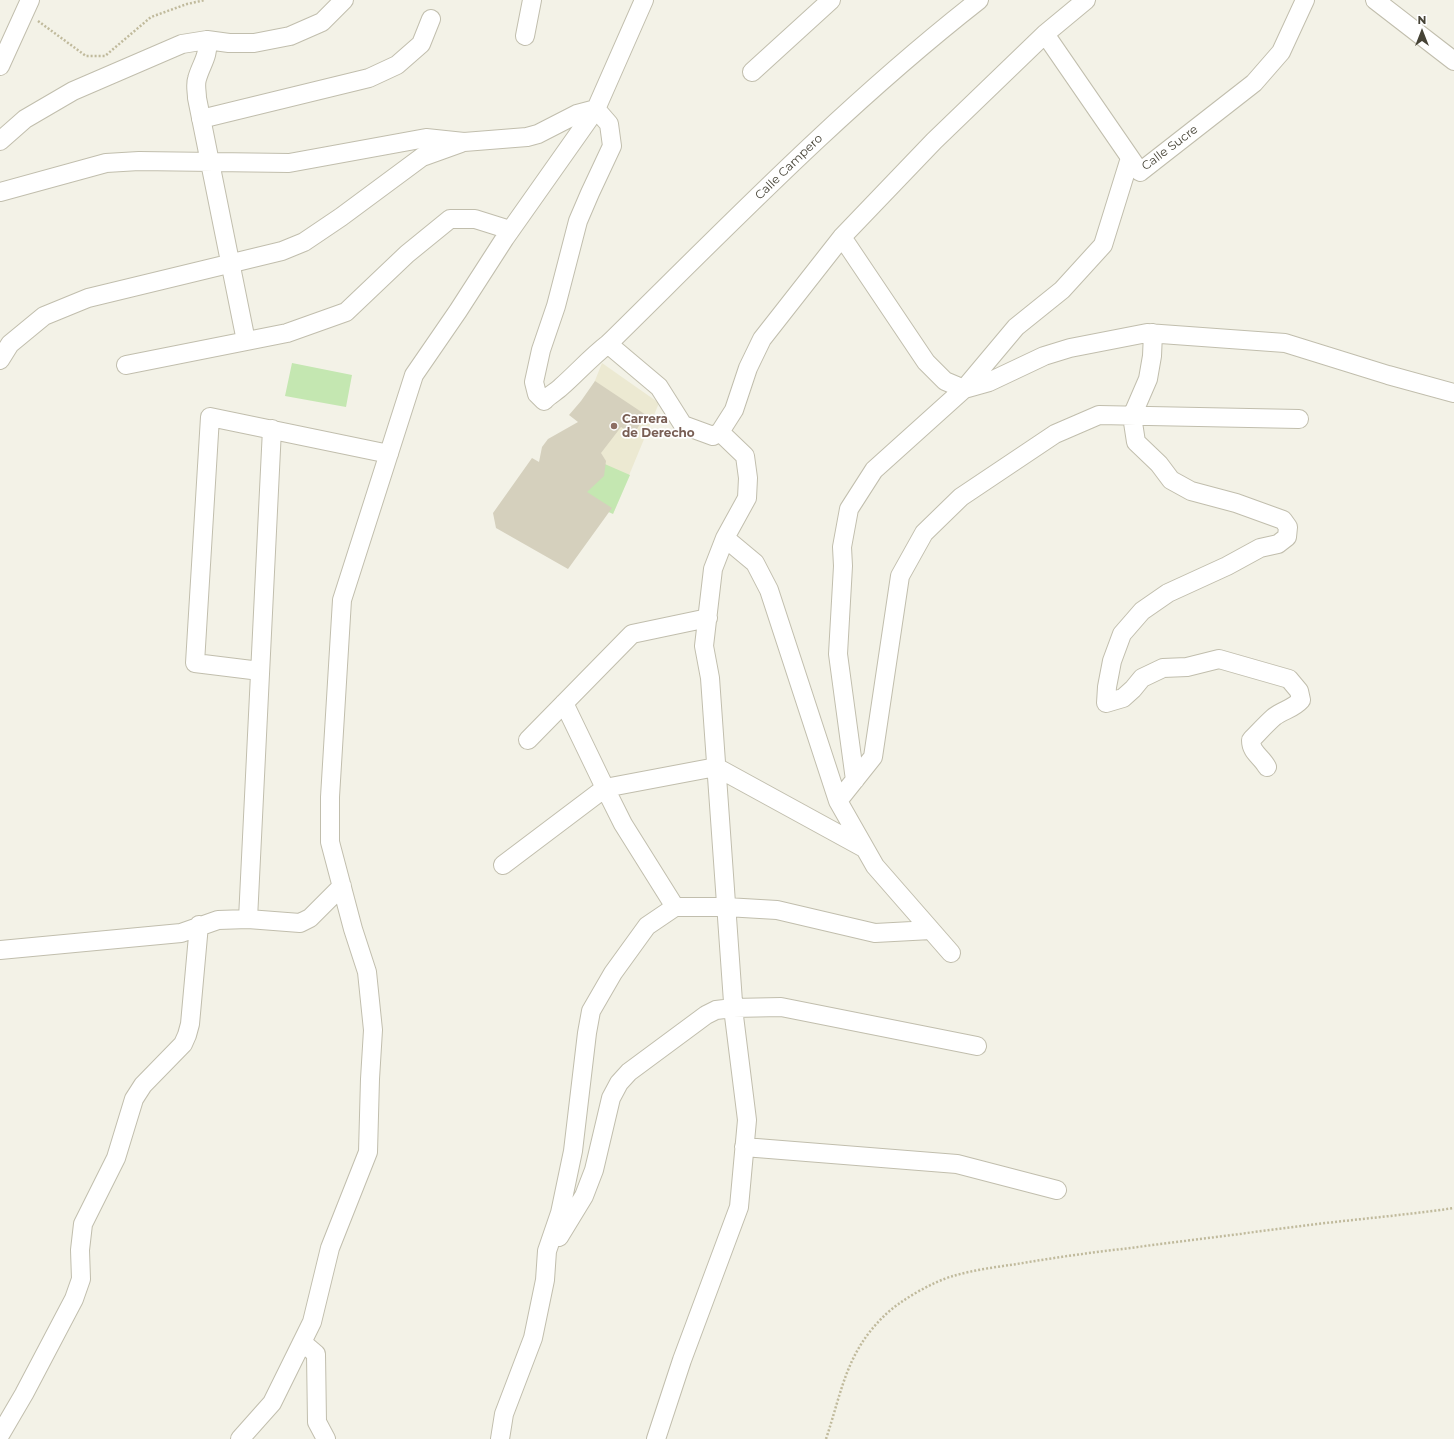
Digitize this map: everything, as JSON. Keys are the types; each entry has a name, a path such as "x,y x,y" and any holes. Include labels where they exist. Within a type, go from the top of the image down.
{"street":[{"path":"0,141 25,119 73,91 182,44 207,40 229,43 254,43 290,36 322,22 344,0"},
{"path":"525,36 532,0"},
{"path":"240,1439 272,1402 312,1322 330,1248 368,1152 373,1030 367,972 330,842 330,797 342,600 414,375 458,311 510,230 596,109 644,0"},
{"path":"752,72 831,0"},
{"name":"Calle Campero","path":"596,109 609,124 612,146 578,221 556,306 541,350 534,382 537,394 544,401 548,396 560,388 589,359 608,344 838,119 952,21 979,0"},
{"path":"608,344 659,387 683,425 713,436 720,432 734,410 748,368 762,339 842,237 934,141 1045,34 1086,0"},
{"name":"Calle Sucre","path":"1045,34 1140,172 1254,83 1281,52 1305,0"},
{"path":"1376,0 1454,61"},
{"path":"0,66 27,6"},
{"path":"201,119 369,78 397,65 421,44 431,19"},
{"path":"207,40 208,49 206,58 197,80 197,98 246,341"},
{"path":"0,192 106,163 139,161 289,163 426,138 464,142 527,137 538,134 577,114 596,109"},
{"path":"0,360 10,344 44,316 88,298 282,251 304,242 341,217 422,157 464,142"},
{"path":"855,780 838,654 843,566 842,547 849,509 874,470 964,389 1016,327 1062,290 1103,245 1130,158"},
{"path":"126,365 287,333 346,312 407,254 450,219 475,219 510,230"},
{"path":"842,237 926,362 945,381 964,389 989,382 1044,356 1070,348 1153,333 1285,343 1388,375 1454,393"},
{"path":"1153,333 1152,356 1148,379 1132,416 1136,442 1159,464 1171,480 1191,491 1236,503 1283,520 1288,527 1287,537 1278,544 1260,548 1227,566 1168,594 1142,611 1122,634 1112,661 1107,687 1106,703 1123,698 1142,678 1163,668 1187,667 1219,659 1289,679 1299,691 1301,700 1295,707 1274,717 1251,740 1251,747 1264,761 1267,767"},
{"path":"838,801 873,757 900,576 924,533 961,496 1055,434 1099,415 1299,419"},
{"path":"260,671 195,663 210,417 389,454"},
{"path":"248,918 272,430"},
{"path":"656,1439 682,1360 739,1207 747,1120 733,1008 710,678 704,646 713,569 725,538 747,498 748,478 745,456 720,432"},
{"path":"725,538 755,563 769,590 838,801 875,866 951,953"},
{"path":"528,740 632,634 708,618"},
{"path":"564,703 623,824 675,907"},
{"path":"503,865 605,788 716,767 865,848"},
{"path":"0,950 181,933 199,925 218,920 248,918 300,924 310,918 342,886"},
{"path":"500,1439 504,1414 533,1338 545,1280 547,1251 560,1213 573,1151 591,1011 613,973 647,926 675,907 726,907 777,910 875,933 931,930"},
{"path":"0,1435 24,1394 74,1299 81,1279 80,1250 83,1224 116,1158 134,1099 143,1085 183,1044 187,1035 190,1024 199,925"},
{"path":"546,1258 584,1196 594,1170 611,1098 619,1083 629,1072 706,1015 716,1010 733,1008 781,1007 977,1046"},
{"path":"744,1147 957,1164 1057,1190"},
{"path":"302,1342 316,1354 317,1422 326,1439"}],"path":[{"path":"27,6 36,19 86,56 105,56 151,17 187,4 205,0"},
{"path":"826,1439 840,1391 854,1355 866,1335 885,1314 906,1299 952,1276 989,1268 1098,1252 1454,1208"}],"shaded area":[{"name":"Carrera de Derecho","path":"602,363 659,403 613,514 568,448"}],"green space":[{"path":"292,363 352,375 346,407 285,396"},
{"path":"568,448 630,475 613,514 551,486"}],"building":[{"path":"595,381 646,415 633,435 621,427 601,453 606,461 604,476 587,492 612,508 568,569 496,528 493,513 532,458 539,462 542,447 548,439 578,422 569,415"}],"place":[{"name":"Carrera de Derecho","path":"614,426"}]}
